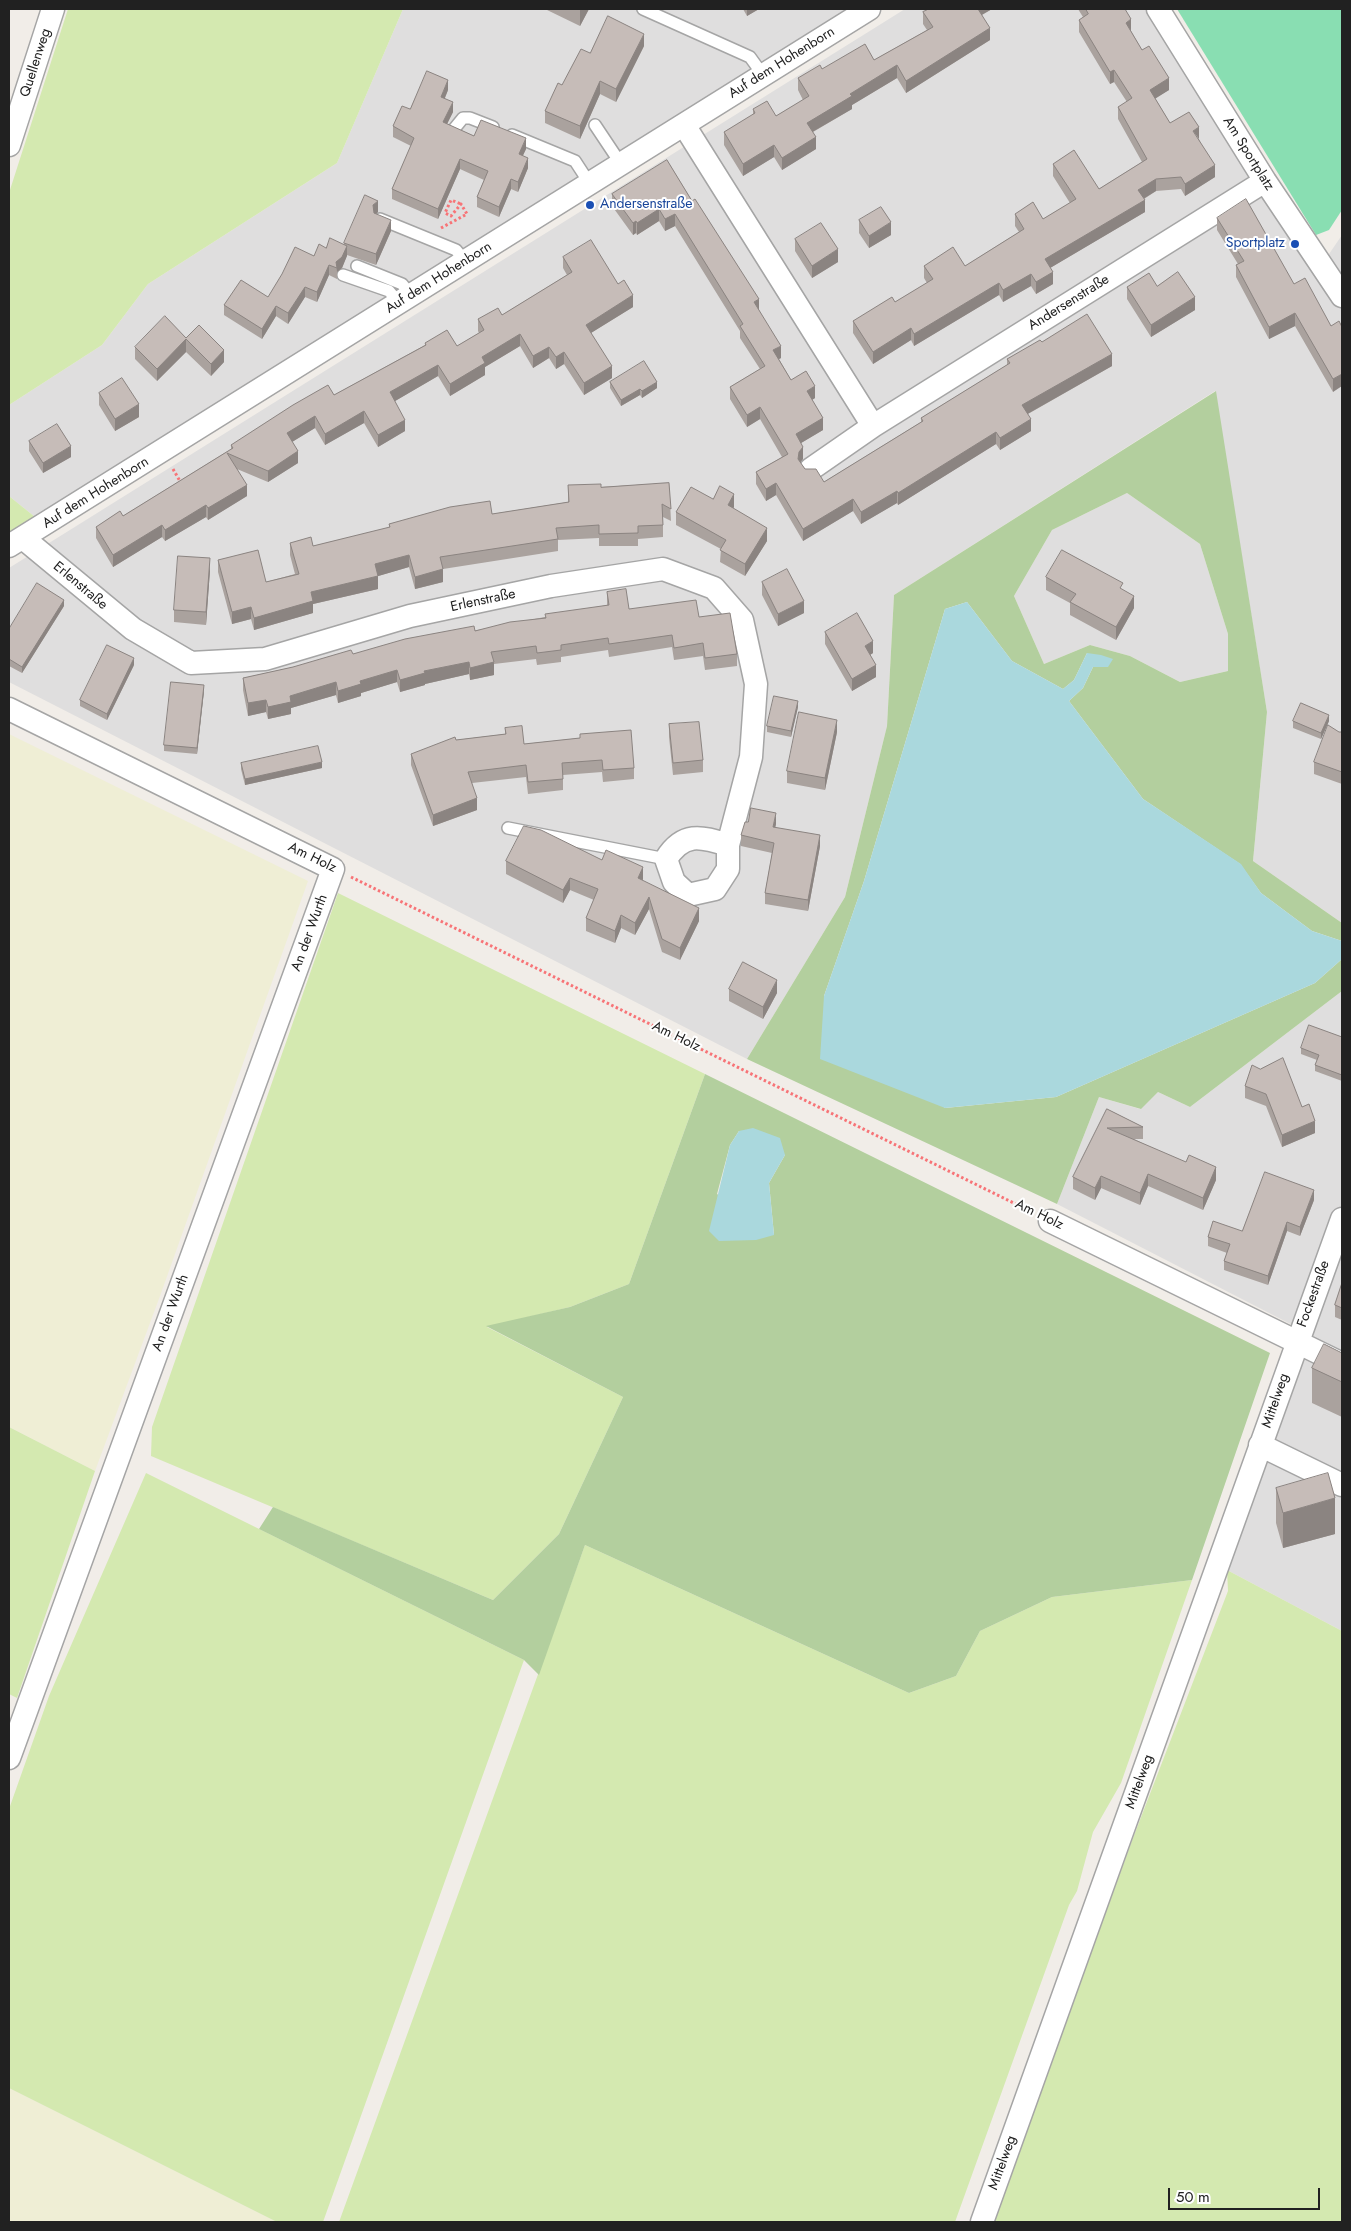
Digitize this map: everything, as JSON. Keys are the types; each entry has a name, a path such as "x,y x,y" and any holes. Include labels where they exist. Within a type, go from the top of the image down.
{"street":[{"name":"Quellenweg","path":"9,145 53,9"},
{"name":"Auf dem Hohenborn","path":"16,542 869,9"},
{"name":"Am Sportplatz","path":"1158,9 1265,181 1342,296"},
{"path":"684,125 873,426"},
{"name":"Andersenstraße","path":"812,469 873,426 1265,181"},
{"name":"Erlenstraße","path":"16,542 133,629 191,663 265,659 410,616 551,586 663,569 714,588 742,620 756,684 751,757 728,845 728,868 715,889 688,895 674,882 666,859"},
{"name":"Am Holz","path":"9,709 333,868"},
{"path":"666,859 672,849 682,840 706,837 728,845"},
{"name":"An der Wurth","path":"9,1758 333,868"},
{"name":"Fockestraße","path":"1296,1342 1342,1219"},
{"name":"Am Holz","path":"1050,1221 1342,1364"},
{"name":"Mittelweg","path":"982,2222 1210,1590 1296,1342"},
{"path":"1260,1445 1342,1486"}],"lane":[{"path":"643,9 750,57 763,75"},
{"path":"454,129 463,118 470,118 575,161 590,184"},
{"path":"595,125 622,164"},
{"path":"380,219 456,250 465,261"},
{"path":"357,266 402,284 405,299"},
{"path":"343,275 405,299"},
{"path":"508,828 666,859"}],"path":[{"path":"435,231 467,214 461,204 451,200 445,213 451,216 461,204"},
{"path":"162,451 185,491"},
{"name":"Am Holz","path":"333,868 1050,1221"}],"shaded area":[{"path":"403,9 858,9 35,517 9,496 9,405 102,345 148,284 337,163"},
{"path":"905,9 1150,9 1327,257 1342,235 1342,923 1253,861 1267,712 1215,391 894,595 887,726 845,897 747,1059 9,682 9,568"},
{"path":"1127,493 1200,544 1228,634 1228,671 1180,682 1130,656 1090,645 1044,664 1014,596 1052,530"},
{"path":"1342,991 1342,1631 1227,1570 1312,1335 1057,1204 1099,1097 1140,1109 1158,1092 1190,1107"}],"green space":[{"path":"68,9 403,9 337,163 148,284 102,345 9,405 9,193"},
{"path":"1177,9 1342,9 1342,210 1329,230 1316,235"},
{"path":"1216,391 1267,712 1253,861 1342,923 1342,941 1312,931 1261,893 1240,864 1143,799 1069,701 1083,688 1093,667 1087,653 1074,680 1063,689 1012,661 967,602 945,609 864,881 824,996 945,1108 1056,1097 1315,983 1342,959 1342,991 1190,1107 1158,1092 1141,1109 1099,1097 1057,1204 747,1059 845,897 887,726 894,595","holes":["1127,493 1200,544 1228,634 1228,671 1180,682 1130,656 1090,645 1044,664 1014,596 1052,530"]},
{"path":"9,496 35,517 9,533"},
{"path":"9,734 308,881 160,1296 95,1471 9,1427"},
{"path":"338,893 705,1074 629,1284 570,1307 487,1327 623,1397 559,1534 493,1600 151,1456 152,1427"},
{"path":"705,1074 1270,1353 1192,1580 1052,1597 980,1631 956,1676 909,1693 585,1545 539,1675 524,1660 259,1529 273,1507 493,1600 559,1534 623,1397 486,1326 570,1307 629,1284","holes":["739,1131 785,1155 769,1183 774,1235 717,1194 730,1145"]},
{"path":"9,1427 95,1471 17,1698 9,1694"},
{"path":"146,1473 524,1660 323,2222 277,2222 9,2088 9,1809 49,1696"},
{"path":"585,1545 909,1693 956,1676 980,1631 1052,1597 1192,1580 1121,1783 1093,1832 1077,1891 1069,1905 955,2222 339,2222"},
{"path":"1227,1570 1342,1631 1342,2222 992,2222 1133,1838 1228,1591"},
{"path":"9,2088 277,2222 9,2222"}],"water":[{"path":"967,602 1012,661 1063,689 1074,680 1087,653 1113,659 1108,667 1093,667 1083,688 1069,701 1143,799 1241,864 1261,893 1312,931 1342,941 1342,959 1315,983 1056,1097 945,1108 820,1059 824,996 864,881 945,609"},
{"path":"753,1128 780,1138 785,1155 769,1183 774,1235 756,1240 719,1241 709,1231 730,1145 739,1131"}],"building":[{"path":"929,9 978,9 990,28 906,81 897,65 850,94 852,96 807,123 816,137 782,158 774,145 743,164 724,132 755,113 753,109 767,101 776,116 809,96 798,78 820,65 822,69 865,44 874,60 933,27 923,12"},
{"path":"1086,9 1125,9 1131,19 1126,23 1142,50 1149,46 1169,78 1150,90 1170,123 1189,112 1199,127 1193,131 1215,165 1185,184 1181,177 1156,179 1138,190 1145,200 1045,259 1053,272 1036,282 1031,274 1003,290 999,283 914,334 911,328 873,352 853,321 892,297 895,302 933,279 924,266 953,247 965,266 1024,229 1015,214 1033,202 1043,219 1076,199 1053,164 1074,150 1099,189 1147,159 1118,107 1132,98 1114,70 1110,72 1079,20 1088,14"},
{"path":"608,16 644,34 616,89 600,81 580,126 545,111 558,83 562,85 581,49 590,53"},
{"path":"427,71 448,80 441,97 453,102 443,122 474,136 481,120 526,138 519,154 528,158 518,182 511,179 499,207 477,197 488,171 460,159 438,209 392,189 414,138 393,126 402,106 410,109"},
{"path":"667,160 692,201 695,199 759,299 754,302 781,346 773,350 791,380 806,371 815,386 807,391 823,418 796,434 803,447 799,452 798,459 805,469 816,469 824,482 923,421 921,418 1010,363 1007,359 1040,340 1042,342 1087,314 1112,354 1022,405 1031,419 1000,438 996,432 898,493 897,491 861,512 853,499 803,529 776,483 766,489 756,472 788,454 760,407 747,415 730,387 765,366 740,326 743,324 675,214 665,219 659,209 637,223 636,221 633,223 612,194"},
{"path":"365,195 378,201 373,205 374,213 391,220 376,254 344,243"},
{"path":"1246,199 1294,284 1305,278 1331,326 1339,321 1342,327 1342,374 1333,379 1295,313 1269,327 1236,265 1244,261 1217,218"},
{"path":"881,207 891,222 869,236 859,220"},
{"path":"821,223 838,249 812,266 795,239"},
{"path":"330,238 347,246 342,257 336,262 337,268 329,265 317,292 305,287 288,313 276,306 262,329 224,305 241,280 268,297 295,247 314,256 319,244 326,248"},
{"path":"591,240 618,284 624,280 633,295 586,325 612,366 584,383 564,352 556,357 549,347 533,356 520,334 482,357 485,363 450,384 438,365 390,392 405,420 378,435 364,411 325,434 315,416 287,433 298,451 268,471 227,453 247,485 208,508 206,505 165,530 162,525 113,555 96,527 120,511 123,516 233,448 231,445 293,405 328,385 334,395 426,345 425,343 447,330 457,346 484,330 478,319 498,308 502,315 572,272 563,257"},
{"path":"1178,272 1195,297 1151,325 1127,287 1149,273 1157,286"},
{"path":"165,316 186,338 199,325 224,350 211,364 186,339 157,369 135,347"},
{"path":"644,361 657,382 621,400 610,382"},
{"path":"122,378 139,404 115,419 99,393"},
{"path":"57,424 71,446 43,463 29,441"},
{"path":"669,483 671,509 662,504 663,525 638,526 638,533 599,534 599,525 556,528 558,539 440,557 443,569 415,577 409,555 375,564 378,576 311,592 313,601 254,618 251,607 232,612 218,560 258,550 266,582 299,574 290,543 311,537 313,546 390,527 389,524 450,507 490,501 492,514 569,502 568,485 601,484 601,487"},
{"path":"720,486 734,494 728,505 767,528 745,564 720,550 726,540 676,512 691,487 713,499"},
{"path":"1062,550 1123,583 1120,588 1134,596 1116,627 1070,602 1076,594 1046,577"},
{"path":"178,556 210,558 206,612 174,610"},
{"path":"787,569 804,601 778,614 762,582"},
{"path":"37,583 64,600 22,667 9,659 9,629"},
{"path":"626,589 629,609 696,600 699,617 730,613 737,654 705,658 703,643 674,648 672,635 609,644 608,638 561,645 561,650 537,653 536,646 491,652 494,662 470,668 469,662 424,671 425,673 400,680 397,670 360,681 361,684 338,691 336,682 290,696 291,702 268,707 266,700 248,703 243,678 293,667 351,650 353,654 405,639 474,626 475,631 510,622 546,618 545,614 609,605 607,592"},
{"path":"857,613 873,641 865,646 876,665 852,679 825,632"},
{"path":"107,645 134,658 107,714 80,700"},
{"path":"171,682 204,685 197,748 164,745"},
{"path":"774,696 798,701 791,731 767,726"},
{"path":"1301,703 1329,715 1321,733 1293,721"},
{"path":"799,712 837,720 825,778 787,771"},
{"path":"699,722 703,760 673,763 669,724"},
{"path":"1328,725 1342,732 1342,772 1314,762"},
{"path":"522,726 524,744 580,738 580,734 631,730 634,768 603,770 602,760 562,763 563,779 528,782 526,765 468,772 477,798 433,815 411,754 455,737 456,740 506,734 505,728"},
{"path":"318,746 322,762 245,779 241,763"},
{"path":"751,808 776,813 773,827 820,835 808,900 765,893 774,843 741,835 745,822 748,822"},
{"path":"524,826 541,830 602,860 606,850 643,867 638,878 699,908 680,948 662,939 649,897 635,923 621,915 615,931 586,918 598,889 570,878 563,890 506,861"},
{"path":"743,962 777,980 763,1007 729,989"},
{"path":"1309,1025 1342,1037 1342,1075 1315,1065 1319,1055 1301,1048"},
{"path":"1283,1058 1302,1107 1309,1104 1315,1121 1282,1135 1266,1094 1245,1086 1252,1065 1260,1069"},
{"path":"1107,1109 1143,1127 1107,1128 1186,1162 1189,1155 1216,1167 1203,1198 1148,1174 1140,1193 1101,1176 1095,1188 1073,1177"},
{"path":"1265,1172 1314,1190 1300,1227 1287,1222 1268,1276 1224,1261 1230,1244 1208,1237 1213,1221 1242,1231"},
{"path":"1342,1283 1342,1308 1335,1305"},
{"path":"1324,1344 1342,1353 1342,1382 1312,1368"},
{"path":"1328,1473 1335,1498 1283,1513 1276,1488"}],"place":[{"name":"Andersenstraße","path":"590,205"},
{"name":"Sportplatz","path":"1295,244"}]}
